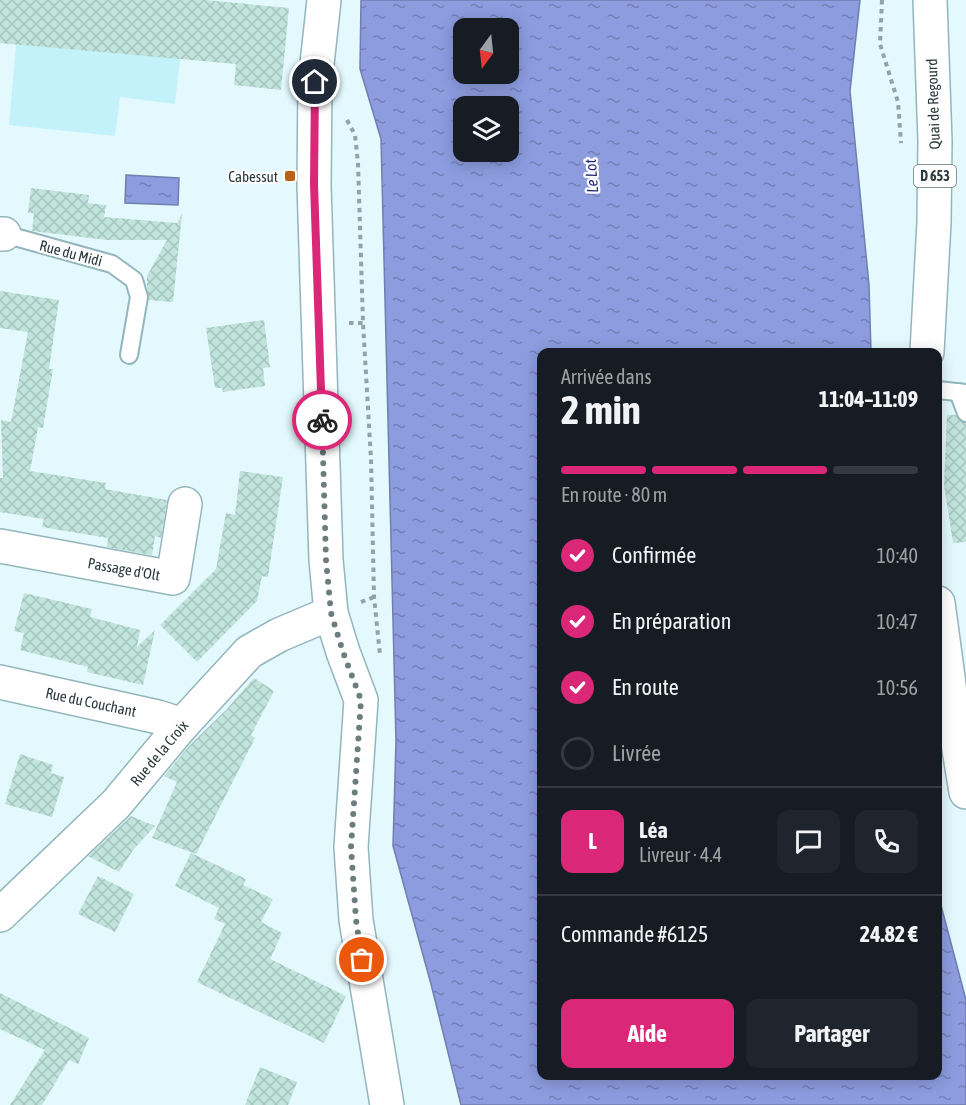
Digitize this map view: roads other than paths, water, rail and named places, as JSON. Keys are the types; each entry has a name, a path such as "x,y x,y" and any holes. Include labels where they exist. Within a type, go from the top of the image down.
{"street":[{"path":"324,0 315,82 314,184 326,560 331,613 361,700 351,847 356,920 387,1105"},
{"name":"Quai de Regourd","path":"927,348 934,222 934,2"},
{"name":"Passage d'Olt","path":"0,546 173,578 185,504"},
{"name":"Rue de la Croix","path":"0,915 116,804 182,725 249,652 279,635 331,613"},
{"path":"942,633 966,792"},
{"name":"Rue du Couchant","path":"0,682 158,717 182,725"}],"lane":[{"name":"Rue du Midi","path":"2,234 112,264 134,280 139,297 129,356"},
{"path":"942,390 962,393 966,413"}],"water":[{"name":"Le Lot","path":"361,0 860,0 850,91 869,285 871,348 537,348 537,1080 942,1080 942,909 966,1000 966,1105 461,1105 393,846 396,741 381,139 360,69"},
{"path":"126,175 179,178 178,205 125,203"}],"place":[{"name":"Cabessut","path":"290,176"}]}
